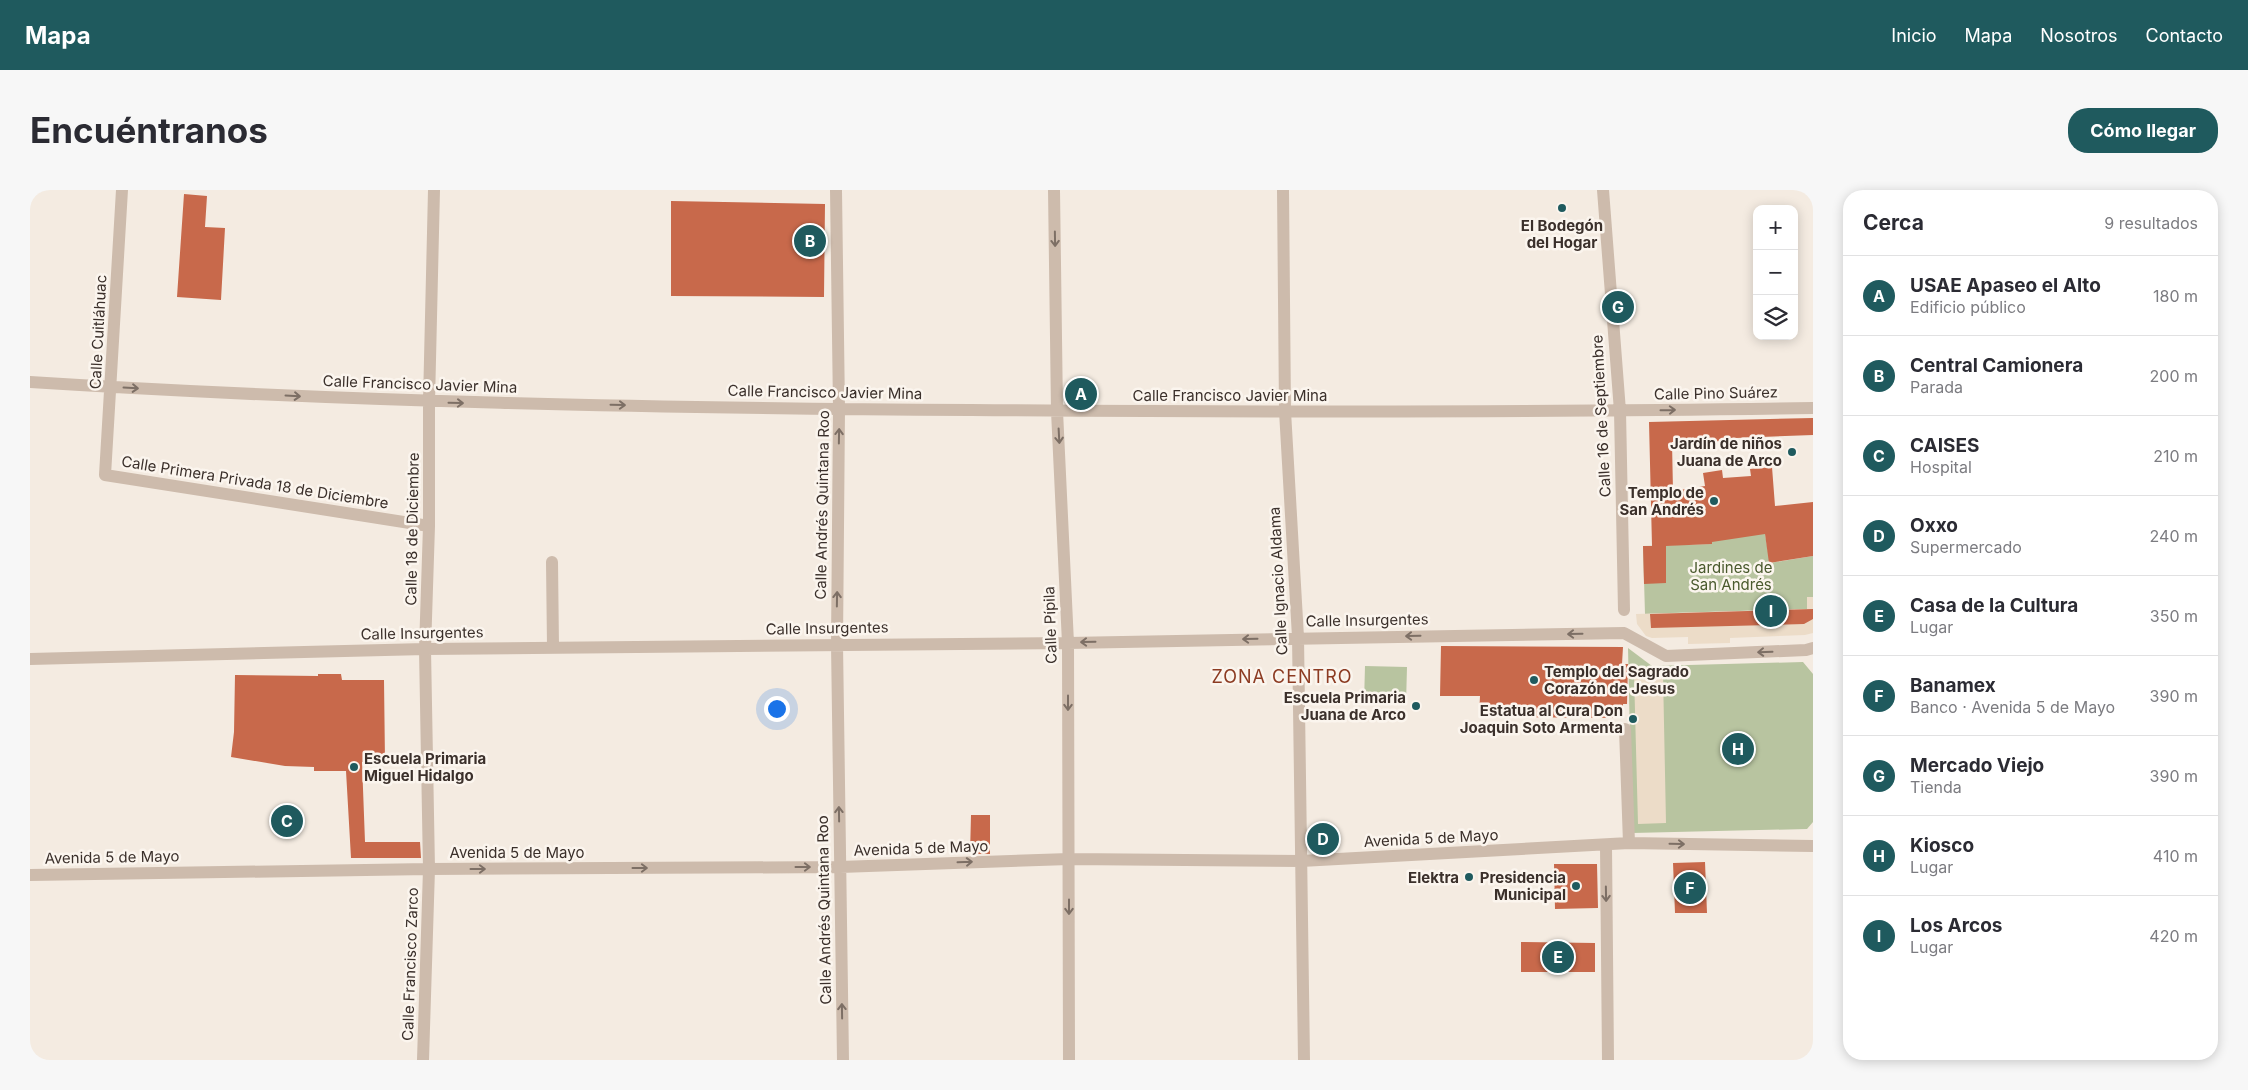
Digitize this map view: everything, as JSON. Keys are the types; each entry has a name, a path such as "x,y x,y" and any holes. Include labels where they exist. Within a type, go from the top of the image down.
{"street":[{"name":"Calle Cuitláhuac","path":"106,475 122,190"},
{"name":"Calle 18 de Diciembre","path":"429,869 425,649 429,526 434,190"},
{"name":"Calle Andrés Quintana Roo","path":"836,190 839,409 837,644 843,1060"},
{"name":"Calle Pípila","path":"1054,190 1057,411 1068,643 1069,1060"},
{"name":"Calle Ignacio Aldama","path":"1283,190 1285,411 1298,638 1304,1060"},
{"name":"Calle 16 de Septiembre","path":"1603,190 1620,411 1624,621"},
{"name":"Calle Francisco Javier Mina","path":"30,382 430,402 1057,411 1620,411"},
{"name":"Calle Pino Suárez","path":"1620,411 1813,408"},
{"name":"Calle Primera Privada 18 de Diciembre","path":"106,475 429,526"},
{"path":"552,562 553,647"},
{"name":"Calle Insurgentes","path":"30,659 425,649 1068,643 1298,638 1624,621"},
{"path":"1624,621 1666,656 1806,650 1813,648"},
{"path":"1625,729 1629,843"},
{"name":"Avenida 5 de Mayo","path":"30,875 429,869 840,867 1069,859 1301,860 1606,846 1629,843 1813,846"},
{"path":"1606,846 1608,1060"},
{"name":"Calle Francisco Zarco","path":"424,1060 429,869"}],"green space":[{"name":"Jardines de San Andrés","path":"1710,522 1765,534 1770,563 1813,556 1813,597 1807,597 1808,609 1645,614 1643,546 1712,544"},
{"path":"1628,648 1652,666 1803,662 1813,674 1813,822 1807,829 1632,833"},
{"path":"1365,666 1407,667 1406,704 1364,703"}],"shaded area":[{"path":"1807,597 1813,597 1813,633 1805,635 1730,638 1730,643 1688,644 1688,637 1652,638 1646,636 1637,624 1636,614 1807,609"},
{"path":"1634,673 1663,673 1666,823 1638,824"}],"building":[{"path":"184,194 207,196 205,227 225,228 221,300 177,297"},
{"path":"671,201 825,204 824,297 671,296"},
{"path":"1813,418 1813,435 1736,438 1736,441 1672,442 1673,491 1705,486 1703,473 1722,470 1723,478 1751,476 1750,469 1772,467 1775,506 1813,502 1813,556 1769,563 1765,534 1712,542 1712,544 1666,546 1666,583 1644,584 1643,546 1652,546 1649,422"},
{"path":"1813,609 1813,619 1804,624 1651,628 1650,614"},
{"name":"Templo del Sagrado Corazón de Jesus","path":"1441,646 1623,647 1622,664 1628,664 1627,704 1623,704 1623,718 1479,717 1480,696 1440,696"},
{"name":"Escuela Primaria Miguel Hidalgo","path":"318,674 341,674 342,680 384,680 385,762 362,762 365,842 420,842 421,858 351,858 346,771 314,771 314,767 285,766 231,757 234,732 235,675 318,676"},
{"path":"1735,742 1741,742 1745,749 1741,756 1735,756 1731,752 1731,746"},
{"path":"971,815 990,815 990,854 970,854"},
{"path":"1705,862 1707,913 1675,913 1673,863"},
{"name":"Presidencia Municipal","path":"1554,864 1597,864 1598,908 1555,909"},
{"path":"1521,942 1595,943 1595,972 1521,972"}],"place":[{"name":"El Bodegón del Hogar","path":"1562,208"},
{"name":"Central Camionera","path":"810,241"},
{"name":"Mercado Viejo","path":"1618,307"},
{"name":"USAE Apaseo el Alto","path":"1081,394"},
{"name":"Jardín de niños Juana de Arco","path":"1792,452"},
{"name":"Templo de San Andrés","path":"1714,501"},
{"name":"Los Arcos","path":"1771,611"},
{"name":"Templo del Sagrado Corazón de Jesus","path":"1534,680"},
{"name":"Escuela Primaria Juana de Arco","path":"1416,706"},
{"name":"Estatua al Cura Don Joaquin Soto Armenta","path":"1633,719"},
{"name":"Kiosco","path":"1738,749"},
{"name":"Escuela Primaria Miguel Hidalgo","path":"354,767"},
{"name":"CAISES","path":"287,821"},
{"name":"Oxxo","path":"1323,839"},
{"name":"Elektra","path":"1469,877"},
{"name":"Presidencia Municipal","path":"1576,886"},
{"name":"Banamex","path":"1690,888"},
{"name":"Casa de la Cultura","path":"1558,957"}],"district":[{"name":"ZONA CENTRO","path":"1282,676"}]}
